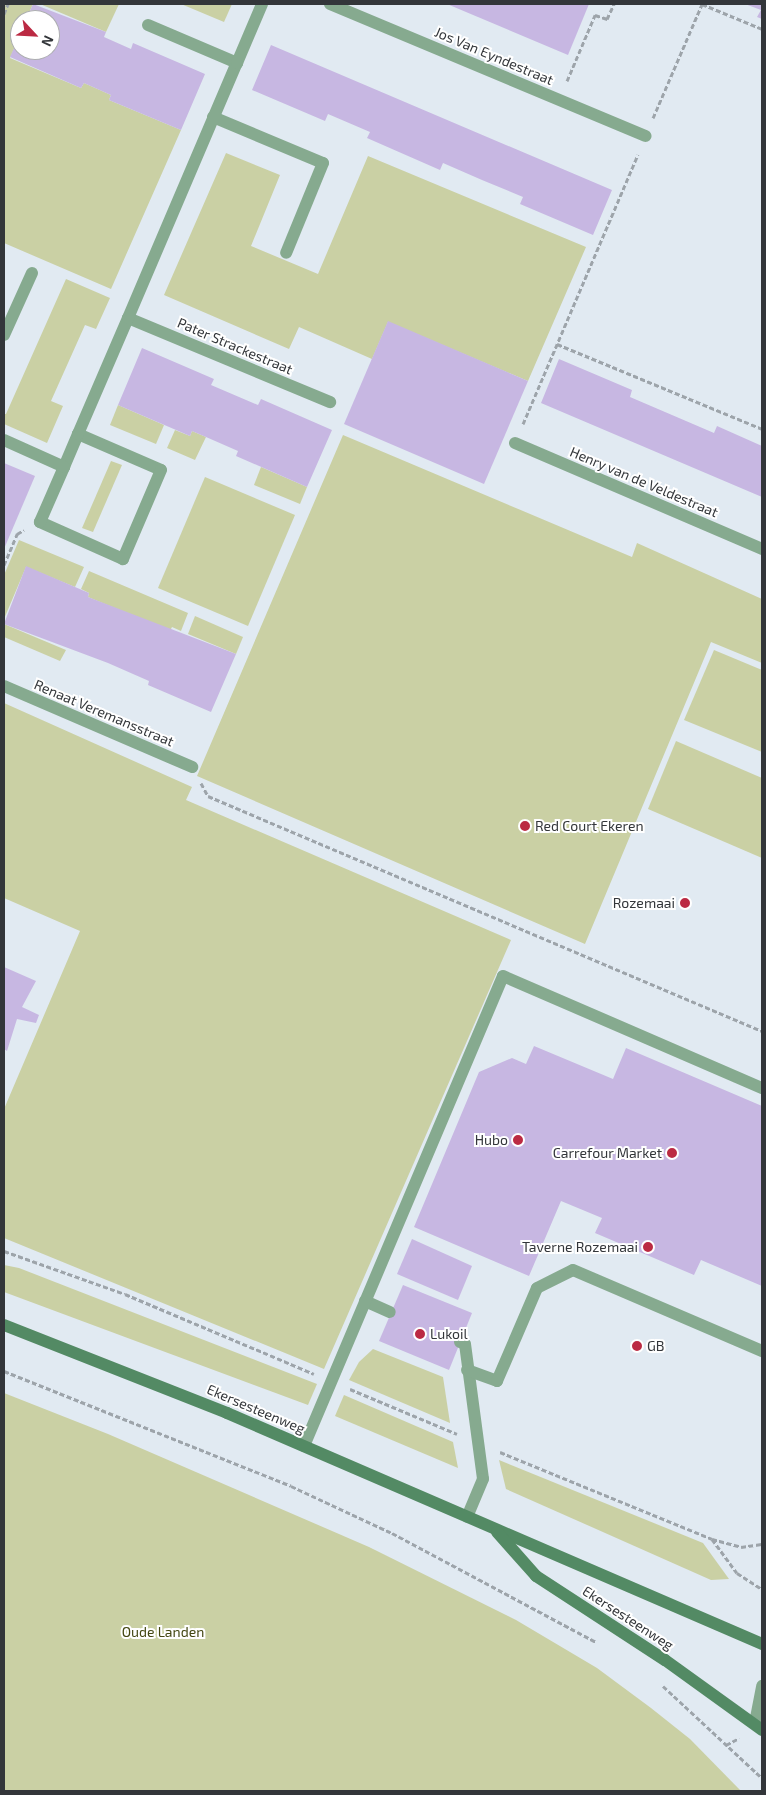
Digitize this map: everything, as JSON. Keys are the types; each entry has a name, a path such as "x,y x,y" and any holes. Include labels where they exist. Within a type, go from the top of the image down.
{"main road":[{"name":"Ekersesteenweg","path":"4,1325 84,1354 304,1446 762,1644"},
{"name":"Ekersesteenweg","path":"493,1528 536,1576 759,1726"}],"street":[{"path":"78,434 161,470 123,559 40,522 262,4"},
{"name":"Jos Van Eyndestraat","path":"330,4 645,136"},
{"path":"148,25 237,63"},
{"path":"213,117 323,163 286,253"},
{"path":"4,335 32,273"},
{"name":"Pater Strackestraat","path":"128,318 330,402"},
{"path":"4,440 64,467"},
{"name":"Henry van de Veldestraat","path":"515,443 762,548"},
{"name":"Renaat Veremansstraat","path":"4,686 192,767"},
{"path":"304,1446 503,976 762,1088"},
{"path":"467,1370 497,1381 537,1288 573,1270 762,1351"},
{"path":"365,1301 390,1312"},
{"path":"460,1342 465,1344 483,1479 467,1517"},
{"path":"759,1726 762,1686"}],"path":[{"path":"4,14 8,4"},
{"path":"559,99 595,15 607,19 614,4"},
{"path":"515,443 702,4 762,29"},
{"path":"557,344 762,429"},
{"path":"4,565 17,534 40,522"},
{"path":"192,767 208,796 762,1031"},
{"path":"4,1251 125,1294 478,1443 712,1539 741,1547 762,1544"},
{"path":"4,1371 291,1486 392,1533 605,1646"},
{"path":"712,1539 737,1574 762,1589"},
{"path":"660,1684 762,1778"}],"green space":[{"path":"4,4 33,4 30,10 10,10 10,60 15,60 81,88 84,83 111,95 109,100 181,130 111,289 4,243"},
{"path":"40,4 119,4 106,32 60,12 60,10 54,10"},
{"path":"181,4 232,4 224,22"},
{"path":"226,153 280,175 251,246 318,274 368,156 586,247 528,381 388,322 372,359 299,327 289,349 164,295"},
{"path":"66,279 110,298 96,329 85,325 51,401 63,406 47,443 4,424 4,414 6,414"},
{"path":"118,405 164,425 156,444 110,425"},
{"path":"175,430 190,436 192,431 206,437 195,460 167,448"},
{"path":"343,435 632,557 637,543 762,599 762,663 711,642 585,944 197,776"},
{"path":"111,461 122,465 93,532 82,528"},
{"path":"261,467 307,487 300,504 254,485"},
{"path":"205,477 295,515 248,626 158,588"},
{"path":"19,540 84,567 75,587 26,567 4,619 4,575"},
{"path":"89,571 188,613 181,631 172,627 170,631 88,597 89,593 81,589"},
{"path":"195,616 243,637 236,654 188,634"},
{"path":"4,624 66,650 60,661 4,637"},
{"path":"714,650 762,670 762,752 684,720"},
{"path":"4,703 192,787 186,800 511,940 324,1369 4,1238 4,1109 80,931 4,898"},
{"path":"676,741 762,778 762,858 648,809"},
{"path":"4,1265 19,1268 317,1384 308,1405 4,1292"},
{"path":"373,1349 443,1377 450,1423 349,1380 359,1362"},
{"name":"Oude Landen","path":"4,1393 108,1434 369,1547 516,1620 597,1668 651,1708 690,1739 741,1791 4,1791"},
{"path":"344,1395 453,1442 458,1468 335,1416"},
{"path":"499,1460 703,1543 729,1579 711,1580 506,1489"}],"building":[{"path":"33,4 49,10 30,10"},
{"path":"447,4 589,4 568,55"},
{"path":"745,4 762,4 762,19 757,17 761,10"},
{"path":"60,14 106,32 104,37 131,49 133,43 205,74 181,130 109,100 111,95 84,83 81,88 17,60 60,60"},
{"path":"271,45 612,190 593,235 520,204 523,197 443,163 440,170 367,138 370,132 328,114 325,121 252,90"},
{"path":"388,321 528,381 484,484 344,424"},
{"path":"142,348 214,379 211,385 258,405 261,399 332,430 307,487 236,456 238,451 206,437 192,431 190,436 118,405"},
{"path":"559,359 632,390 630,397 714,433 717,426 762,446 762,497 541,403"},
{"path":"4,463 35,476 4,549"},
{"path":"26,566 89,593 88,597 236,654 211,712 148,685 149,681 108,663 4,624"},
{"path":"4,967 36,981 22,1007 39,1015 36,1023 17,1019 7,1051 4,1049"},
{"path":"534,1046 613,1079 626,1048 762,1106 762,1286 701,1260 694,1275 595,1233 602,1218 561,1201 529,1276 414,1227 479,1072 512,1058 526,1064"},
{"path":"412,1239 472,1266 458,1300 397,1274"},
{"path":"403,1285 472,1313 449,1370 379,1341"}],"place":[{"name":"Red Court Ekeren","path":"525,826"},
{"name":"Rozemaai","path":"685,903"},
{"name":"Hubo","path":"518,1140"},
{"name":"Carrefour Market","path":"672,1153"},
{"name":"Taverne Rozemaai","path":"648,1247"},
{"name":"Lukoil","path":"420,1334"},
{"name":"GB","path":"637,1346"}]}
